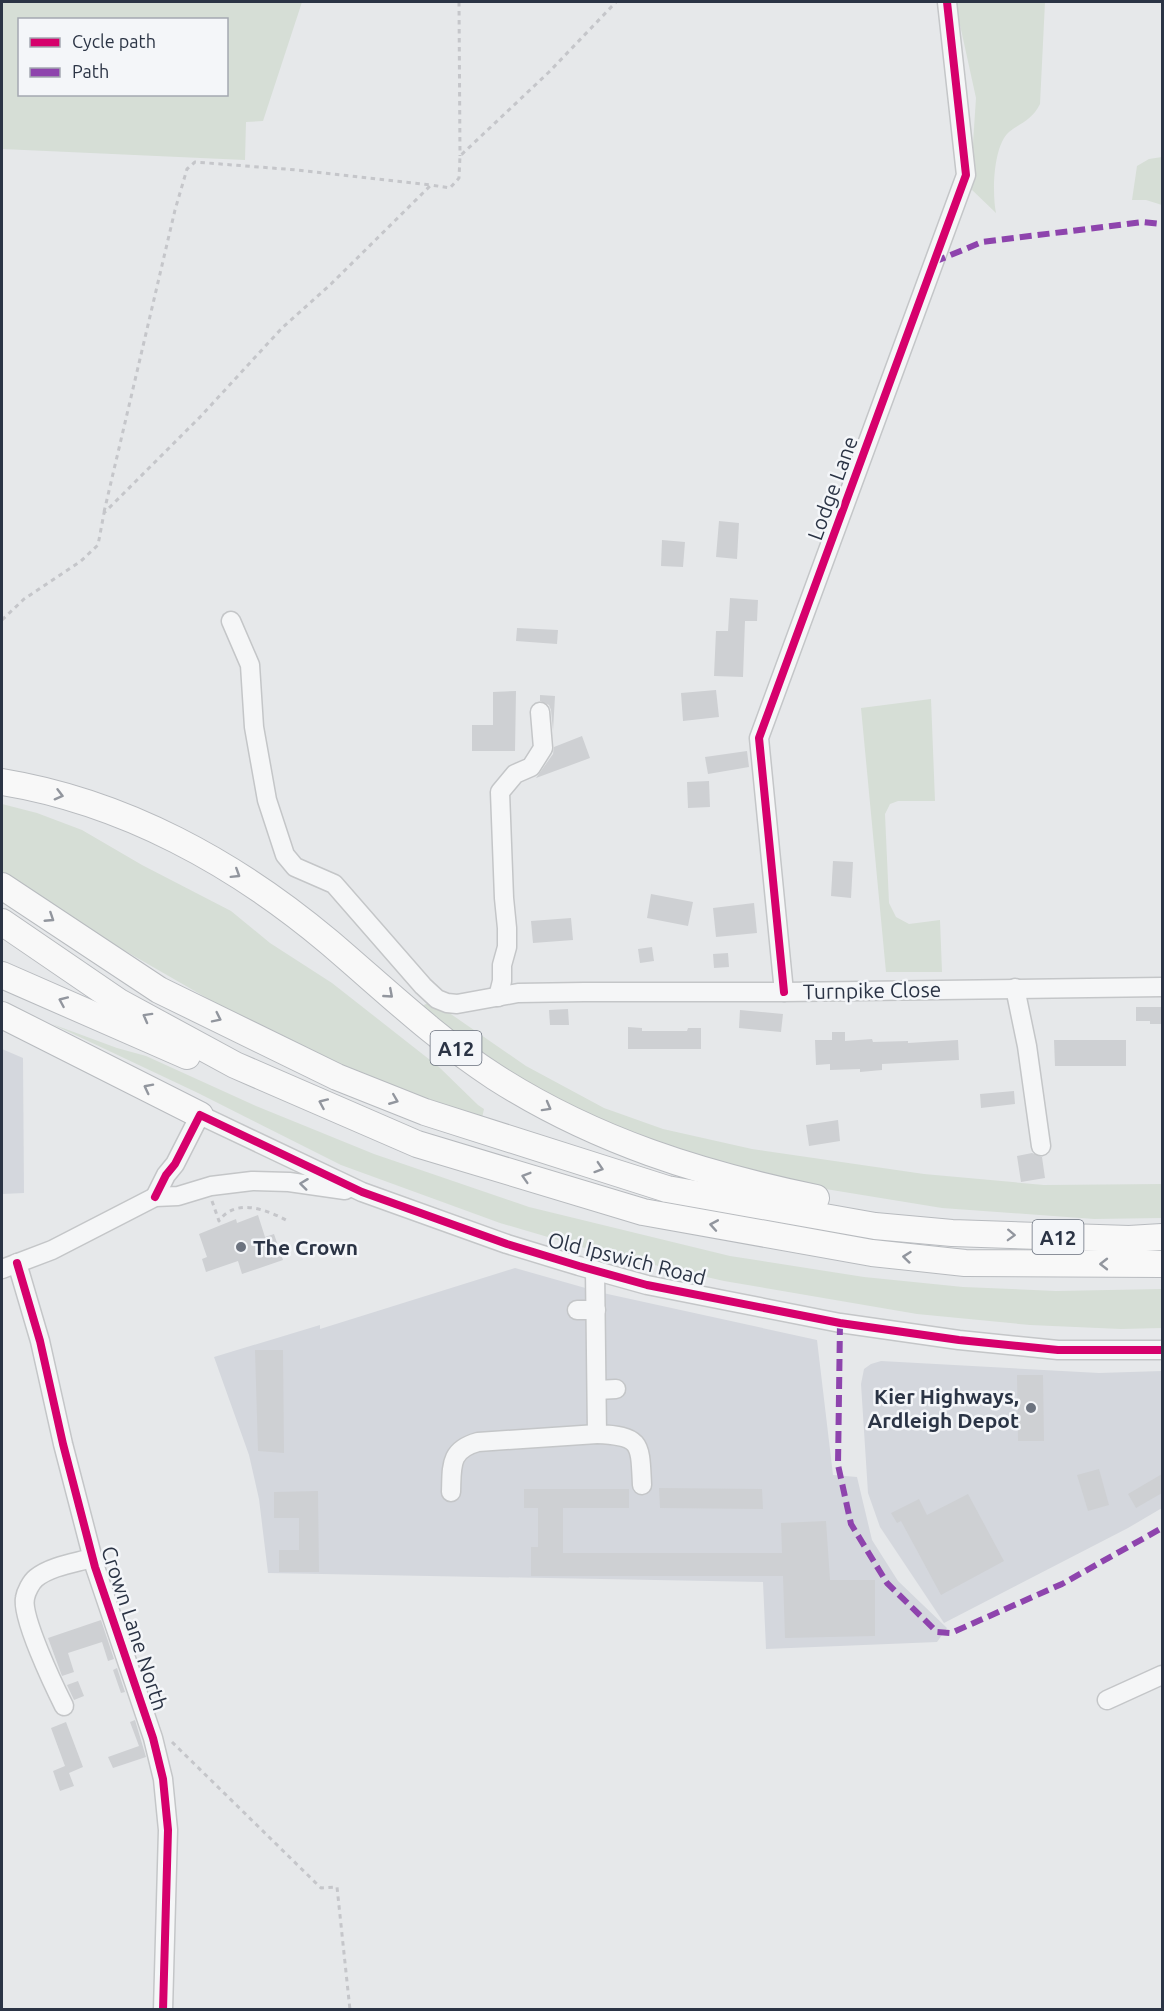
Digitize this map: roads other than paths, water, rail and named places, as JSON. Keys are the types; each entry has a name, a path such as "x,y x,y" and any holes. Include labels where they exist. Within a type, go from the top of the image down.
{"highway":[{"name":"A12","path":"2,782 90,804 152,827 214,860 279,902 409,1012 463,1054 524,1094 596,1132 674,1162 739,1181 829,1201 903,1214 952,1233"},
{"name":"A12","path":"2,886 159,990 337,1077 425,1112 667,1189 875,1226 952,1233 1130,1239 1162,1237"},
{"name":"A12","path":"2,922 119,1002 235,1065 417,1144 643,1212 872,1253 965,1263 1162,1264"},
{"name":"A12","path":"2,975 186,1056 235,1065"},
{"path":"2,1014 200,1115"}],"street":[{"name":"Lodge Lane","path":"784,992 759,738 966,175 947,2"},
{"name":"Turnpike Close","path":"231,621 250,664 254,728 267,800 285,855 295,867 334,884 423,986 437,999 447,1003 475,1001 518,993 1162,987"},
{"path":"498,997 507,947 500,792 515,774 531,767 543,748 540,712"},
{"path":"1015,988 1027,1046 1041,1146"},
{"path":"155,1197 166,1175 176,1164 200,1115"},
{"name":"Old Ipswich Road","path":"200,1115 362,1192 497,1240 647,1284 840,1323 959,1340 1058,1350 1162,1350"},
{"name":"Old Ipswich Road","path":"10,1266 52,1251 155,1197 178,1197 206,1187 236,1182 265,1181 362,1192"},
{"name":"Crown Lane North","path":"10,1266 40,1341 92,1558 153,1738 163,1779 168,1830 163,2010"},
{"path":"595,1270 587,1310 597,1390 597,1434"},
{"path":"597,1390 616,1389"},
{"path":"452,1492 453,1460 467,1445 478,1442 597,1434 630,1438 638,1448 642,1485"},
{"path":"64,1706 27,1617 24,1598 32,1582 38,1576 61,1566 92,1558"},
{"path":"1107,1700 1162,1675"}],"place":[{"name":"The Crown","path":"241,1247"},
{"name":"Kier Highways, Ardleigh Depot","path":"1031,1408"}]}
